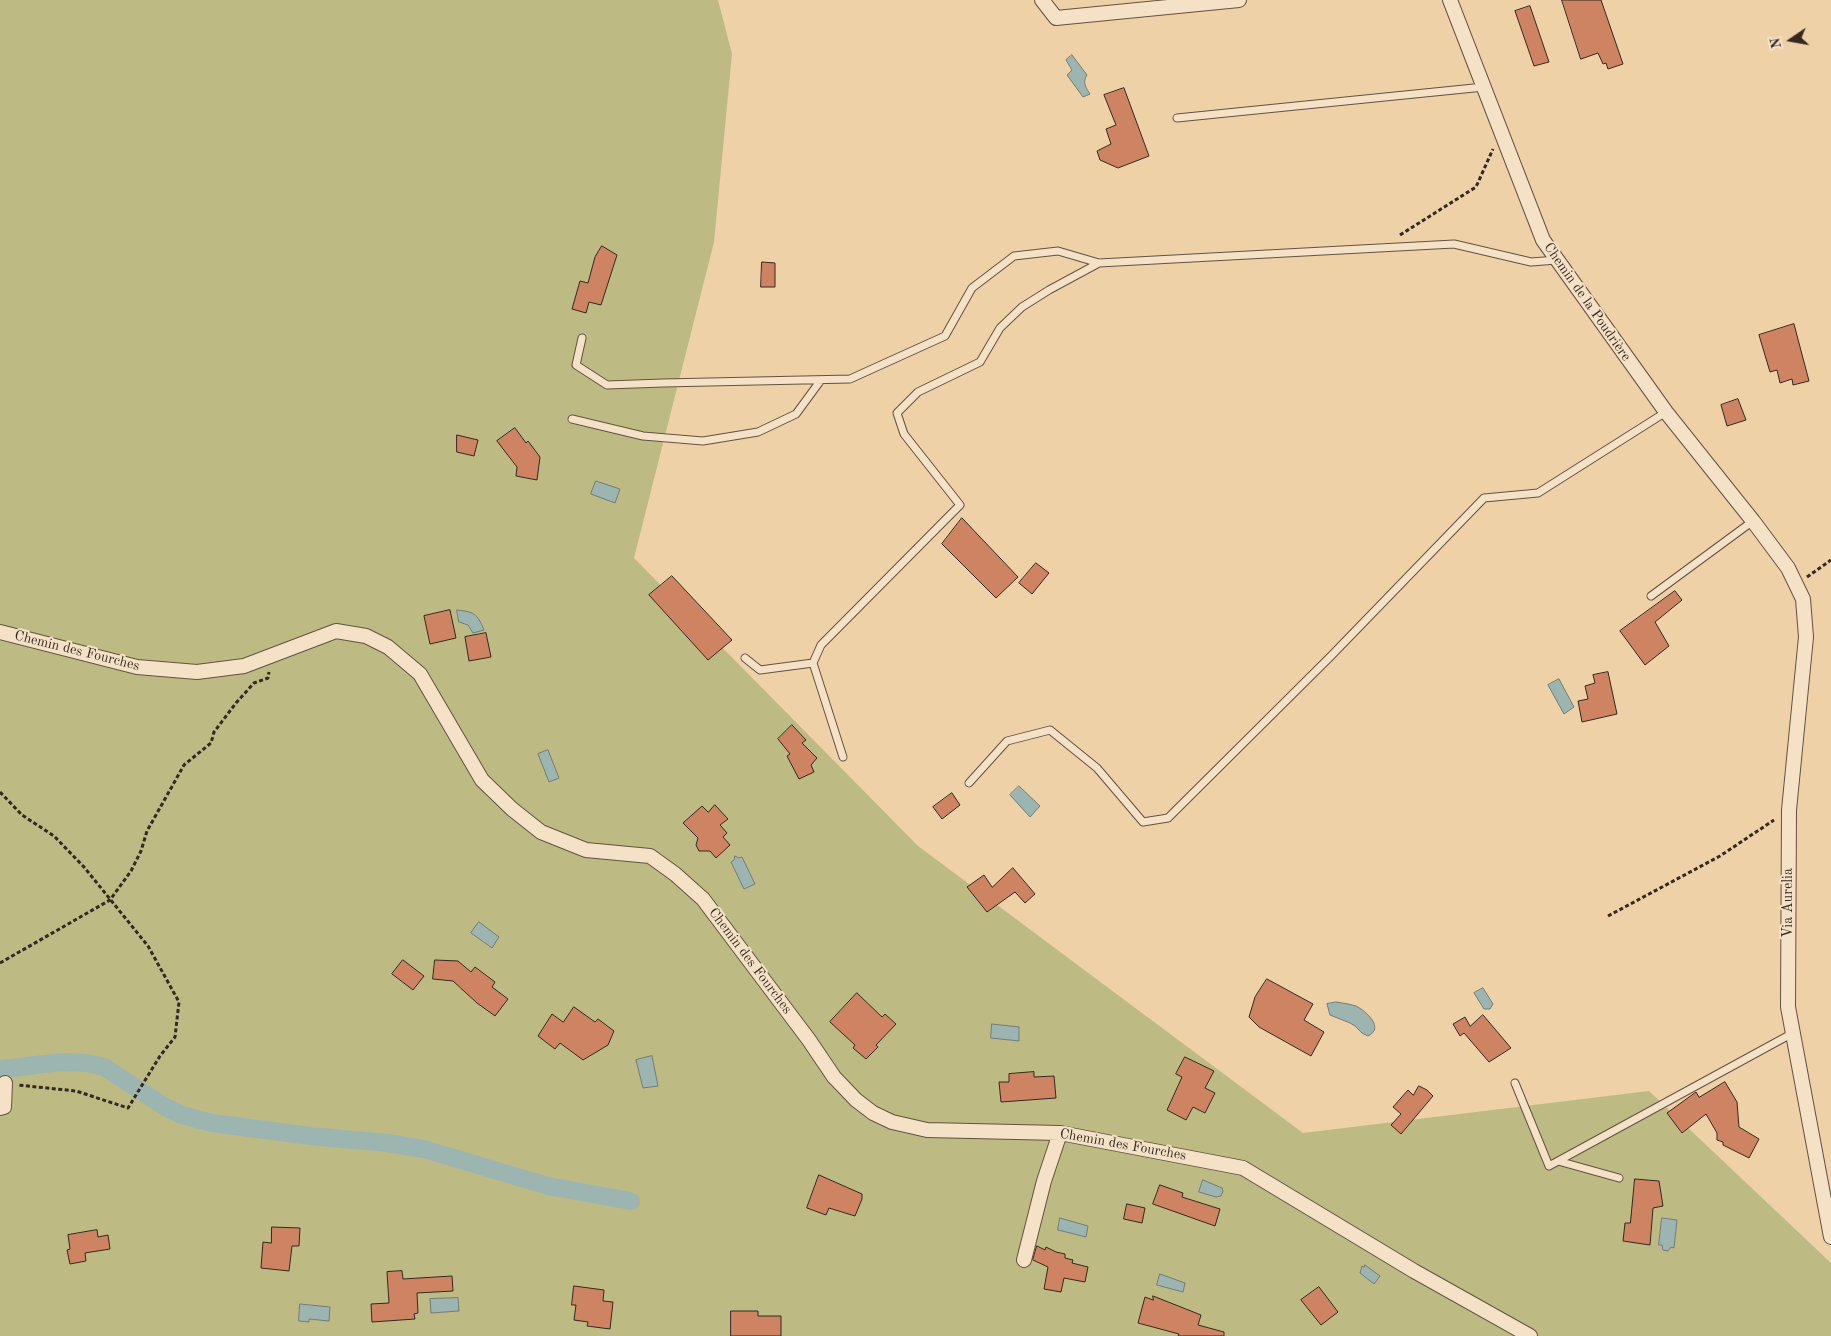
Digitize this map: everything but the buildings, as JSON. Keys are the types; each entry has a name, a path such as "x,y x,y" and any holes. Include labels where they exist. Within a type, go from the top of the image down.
{"street":[{"path":"1042,0 1056,18 1239,0"},
{"name":"Chemin de la Poudrière","path":"1450,0 1543,240 1666,412 1788,568"},
{"name":"Via Aurelia","path":"1788,568 1802,599 1806,637 1789,810 1788,1007 1831,1237"},
{"name":"Chemin des Fourches","path":"0,632 137,667 197,672 244,666 336,631 366,636 388,647 420,674 482,780 512,809 541,832 586,850 650,856 675,874 703,899 834,1076 856,1100 873,1113 892,1122 927,1130 1060,1133 1242,1168 1414,1271 1530,1336"},
{"path":"0,1108 4,1107 5,1083"},
{"path":"1024,1260 1044,1181 1060,1133"}],"lane":[{"path":"1177,118 1484,87"},
{"path":"582,338 576,365 607,386 850,379 944,336 972,288 1014,256 1058,251 1099,263 1454,244 1530,262 1557,260"},
{"path":"844,757 812,662 821,646 960,505 904,434 897,413 918,392 980,362 1000,328 1022,306 1099,263"},
{"path":"572,419 643,436 703,441 758,432 796,414 821,380"},
{"path":"969,782 1007,741 1050,730 1097,768 1143,822 1168,818 1331,656 1484,498 1538,493 1666,412"},
{"path":"1651,596 1753,521"},
{"path":"746,658 760,670 812,662"},
{"path":"1515,1083 1549,1166 1793,1033"},
{"path":"1558,1161 1619,1178"}],"path":[{"path":"1380,248 1476,186 1501,131"},
{"path":"1797,587 1831,560"},
{"path":"0,963 110,900 131,871 141,851 147,831 184,765 211,743 214,732 254,683 268,678 271,656"},
{"path":"0,792 22,815 54,836 84,867 148,946 179,1002 175,1037 160,1056 128,1108 76,1091 5,1083"},
{"path":"1608,916 1720,856 1789,810"}],"shaded area":[{"path":"0,0 718,0 732,54 714,242 634,558 918,846 1303,1133 1649,1091 1831,1263 1831,1336 0,1336"}],"water":[{"path":"1072,55 1087,75 1085,83 1090,94 1083,97 1067,75 1072,70 1066,60"},
{"path":"596,481 620,489 615,503 591,494"},
{"path":"457,610 474,614 484,630 473,633 468,625 459,622"},
{"path":"1559,679 1574,707 1564,714 1548,685"},
{"path":"548,750 559,778 549,782 538,754"},
{"path":"1019,786 1040,806 1030,817 1010,795"},
{"path":"735,856 742,857 755,884 744,889 731,862"},
{"path":"479,922 499,937 492,948 471,933"},
{"path":"1483,988 1493,1004 1490,1009 1484,1009 1474,993"},
{"path":"1336,1002 1356,1006 1369,1016 1374,1024 1375,1029 1373,1033 1368,1036 1350,1023 1330,1015 1327,1004"},
{"path":"992,1024 1019,1027 1019,1041 991,1038"},
{"path":"652,1056 658,1086 643,1088 636,1060"},
{"path":"1203,1180 1222,1188 1221,1196 1216,1197 1199,1192"},
{"path":"1060,1218 1088,1226 1086,1237 1058,1230"},
{"path":"1662,1218 1677,1220 1674,1248 1671,1247 1668,1251 1663,1250 1662,1245 1659,1245"},
{"path":"1365,1265 1380,1276 1374,1284 1360,1273 1362,1266 1364,1267"},
{"path":"1160,1274 1185,1283 1183,1292 1157,1285"},
{"path":"458,1298 459,1311 431,1313 430,1299"},
{"path":"300,1304 330,1307 329,1321 309,1319 309,1322 299,1321"}],"waterway":[{"path":"0,1069 65,1062 91,1064 104,1067 167,1108 182,1115 212,1123 310,1136 388,1143 424,1149 548,1186 631,1201"}]}
